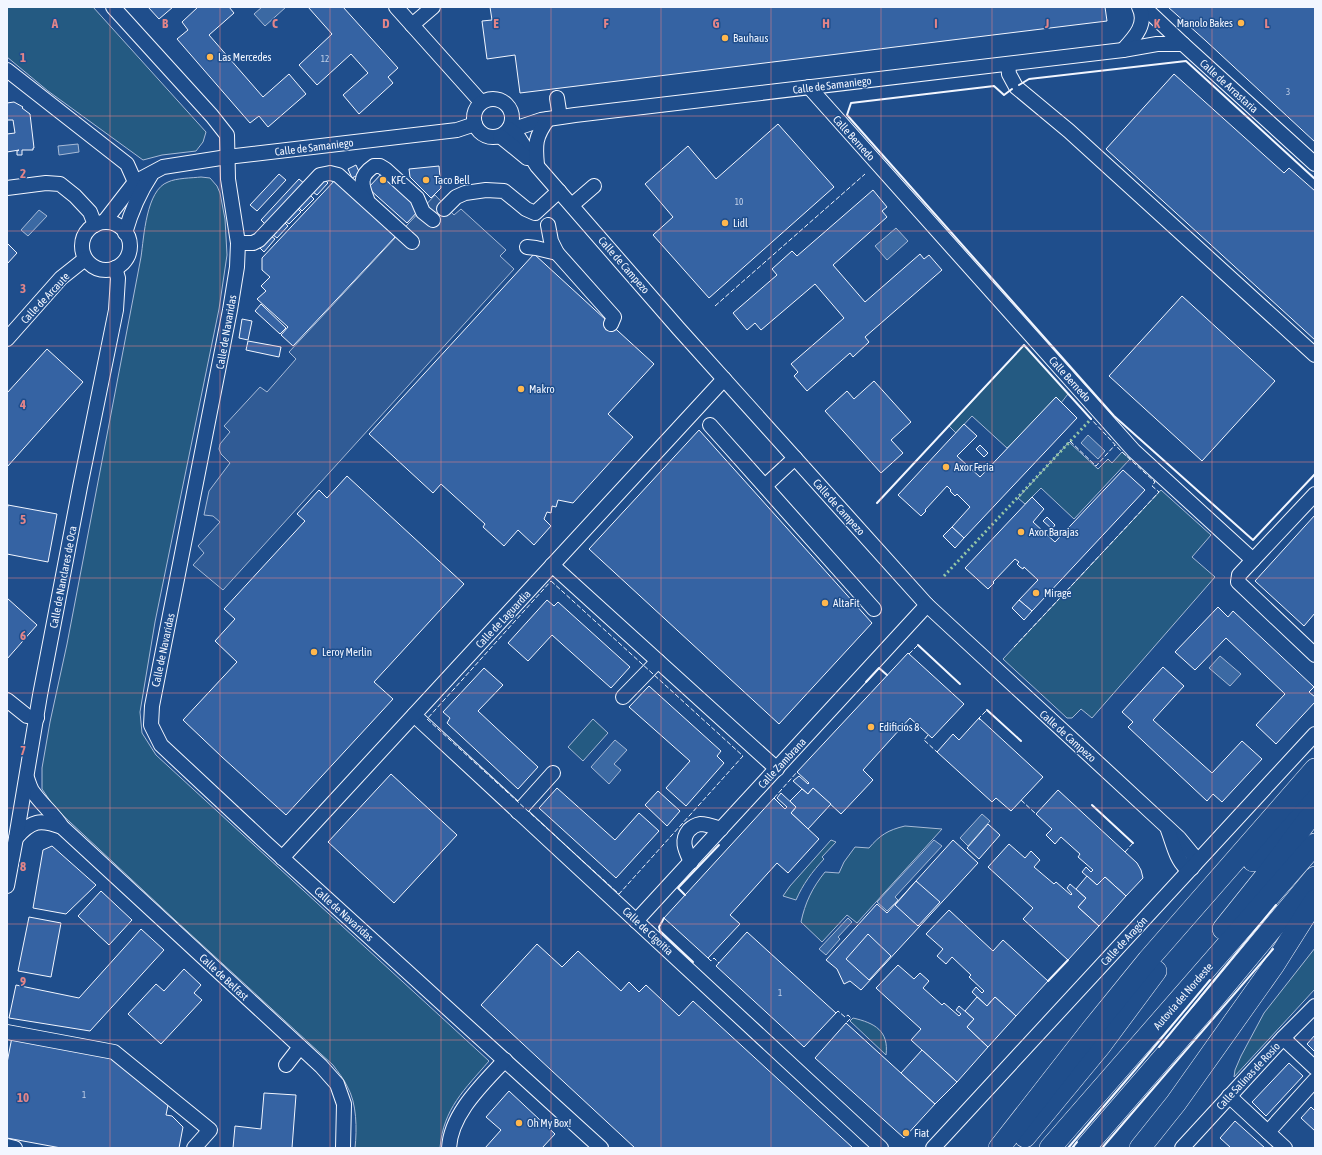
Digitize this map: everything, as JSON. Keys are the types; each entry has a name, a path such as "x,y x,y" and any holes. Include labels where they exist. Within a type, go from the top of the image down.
{"highway":[{"path":"999,1148 1148,960 1315,769"},
{"path":"1016,1148 1101,1045 1154,974 1199,919 1315,794"},
{"path":"1165,1016 1216,938 1272,868 1315,809"},
{"name":"Autovía del Nordeste","path":"1050,1148 1315,844"},
{"path":"1084,1148 1207,1007 1315,877"},
{"path":"1140,1148 1176,1102 1274,965 1315,900"},
{"path":"1274,965 1315,918"}],"street":[{"name":"Calle de Navaridas","path":"113,7 212,116 227,135 228,179 238,244 237,267 230,310 152,706 151,725 161,745 282,858 601,1148"},
{"path":"396,7 481,102"},
{"path":"412,25 433,7"},
{"path":"1123,50 1138,31 1142,23 1143,14 1140,7"},
{"name":"Calle de Arrastaria","path":"1144,7 1315,164"},
{"path":"1157,44 1162,36 1163,24"},
{"name":"Calle de Samaniego","path":"508,127 520,127 550,118 1123,50 1157,44 1183,44"},
{"path":"1008,64 1009,74 1016,87 1069,131 1315,355"},
{"path":"7,70 127,164 135,182"},
{"name":"Calle Bernedo","path":"809,87 1134,451 1253,560"},
{"path":"537,166 535,143 542,127 550,118 557,98"},
{"path":"487,99 498,99 504,102 510,109 508,127 494,137 486,136 480,132 475,124 475,111 481,102 487,99"},
{"name":"Calle de Samaniego","path":"100,224 135,182 163,167 228,157 457,130 475,124"},
{"name":"Calle de Campezo","path":"508,127 537,166 724,379 927,605 1165,824 1193,855 1193,866"},
{"path":"366,200 362,181 364,176 374,166 380,166 417,198 423,212 433,220"},
{"path":"125,233 130,214 142,188 153,172"},
{"path":"238,244 253,243 259,240 320,175 330,173 338,175 412,242"},
{"path":"7,188 46,183 60,184 76,196 100,224"},
{"path":"572,205 594,186"},
{"path":"444,208 456,197 465,193 486,190 504,191 526,209 535,212 559,191"},
{"path":"112,223 120,227 125,233 129,240 129,249 125,260 115,268 106,270 97,269 85,259 82,250 82,240 87,231 100,224 112,223"},
{"path":"548,225 551,241 558,253 614,317 611,324"},
{"path":"527,247 558,253"},
{"name":"Calle de Arcaute","path":"7,339 61,278 85,259"},
{"name":"Calle de Nanclares de Oca","path":"7,886 27,778 40,695 80,487 110,347 116,310 118,278 115,268"},
{"name":"Calle de Laguardia","path":"282,858 724,379"},
{"path":"710,425 874,609"},
{"path":"764,486 795,458"},
{"path":"1315,494 1239,575 1238,582 1315,655"},
{"path":"552,565 777,769"},
{"name":"Calle Zambrana","path":"636,921 927,605"},
{"path":"623,697 658,661"},
{"path":"7,700 27,716 37,718"},
{"name":"Calle de Cigoitia","path":"414,715 881,1148"},
{"name":"Calle de Aragón","path":"933,1148 1315,734"},
{"path":"518,812 553,773"},
{"name":"Calle de Belfast","path":"27,778 32,791 62,827 321,1066 337,1084 344,1104 342,1148"},
{"name":"Calle de Belfast","path":"16,838 31,824 47,822 62,827"},
{"path":"690,862 684,848 684,840 687,833 693,826 701,824 721,829"},
{"name":"Calle Salinas de Rosío","path":"1182,1148 1283,1038 1315,1006"},
{"path":"7,1032 114,1052 210,1130 194,1148"},
{"path":"1283,1038 1315,1068"},
{"path":"286,1064 300,1047"},
{"path":"449,1148 457,1121 469,1099 505,1060"},
{"path":"1268,1132 1310,1095 1315,1080"},
{"path":"1229,1096 1285,1148"},
{"path":"7,1146 15,1148"}],"shaded area":[{"path":"7,7 93,7 206,132 203,142 196,151 162,155 143,160 48,91 7,57"},
{"path":"262,7 286,7 265,26 254,14"},
{"path":"78,144 79,152 59,155 58,146"},
{"path":"184,178 210,178 217,186 220,193 225,219 227,255 219,309 155,622 140,712 142,733 156,755 489,1061 464,1091 450,1111 442,1134 440,1148 355,1148 356,1125 353,1100 346,1083 333,1065 55,808 42,789 42,768 50,722 67,644 141,257 147,215 155,194 168,182"},
{"path":"435,195 454,215 461,209 506,250 500,256 514,269 223,590 193,565 204,553 198,546 220,522 213,516 204,515 209,491 230,463 221,454 219,449 220,444 230,432 224,426 260,387 267,392 296,359 289,352"},
{"path":"39,210 47,216 28,236 21,230"},
{"path":"896,228 908,241 887,260 875,246"},
{"path":"1024,345 1068,394 1061,403 1007,448 972,416 956,433 949,426"},
{"path":"1088,435 1105,451 1098,459 1081,443"},
{"path":"1069,442 1098,469 1108,459 1112,463 1122,452 1130,459 1074,519 1041,488 1025,504 1018,498"},
{"path":"1161,490 1211,535 1192,557 1215,577 1092,718 1081,709 1072,718 1067,718 1003,659"},
{"path":"1220,656 1241,674 1230,686 1209,668"},
{"path":"593,719 608,733 583,761 568,747"},
{"path":"615,740 627,750 614,764 621,770 609,784 591,767"},
{"path":"982,814 990,821 968,846 960,838"},
{"path":"905,826 942,829 857,923 847,915 822,942 801,922 810,896 820,878 825,872 839,873 844,862 855,847 869,848 885,834 894,829"},
{"path":"831,840 836,842 822,857 824,859 808,878 796,900 783,896 790,886"},
{"path":"934,840 942,846 895,897 898,900 887,911 877,902"},
{"path":"848,918 852,922 838,937 840,939 826,955 819,949"},
{"path":"1315,948 1315,989 1234,1077 1235,1070 1241,1056 1264,1013"},
{"path":"853,1018 861,1020 879,1029 885,1040 886,1055 850,1021"}],"building":[{"path":"148,7 173,7 159,19"},
{"name":"Las Mercedes","path":"198,7 229,7 234,13 209,35 263,97 289,74 306,94 268,127 259,116 250,123 177,39 188,30 182,22"},
{"name":"Las Mercedes","path":"308,7 343,7 398,68 388,77 393,83 359,114 343,95 368,73 351,54 317,85 299,65 332,34"},
{"name":"Bauhaus","path":"490,7 1105,7 1107,21 520,93 515,55 487,59 482,21 492,20"},
{"path":"1168,7 1315,7 1315,142 1206,41"},
{"path":"1174,74 1284,173 1289,168 1315,191 1315,340 1106,149"},
{"path":"14,102 23,107 22,108 30,114 34,148 33,150 22,150 22,155 17,155 17,151 19,150 7,152 7,134 15,133 13,120 7,120 7,103"},
{"path":"778,124 834,187 709,298 653,235 673,217 645,184 688,146 716,179"},
{"path":"356,165 360,174 352,178 348,169"},
{"name":"Taco Bell","path":"439,166 441,188 431,198 410,177 409,169"},
{"path":"384,171 415,200 419,210 407,223 368,188"},
{"path":"279,174 286,180 257,211 250,205"},
{"path":"299,179 306,185 267,226 261,220"},
{"path":"324,179 328,183 317,195 313,192"},
{"path":"336,179 396,236 293,346 281,335 288,327 257,299 266,291 261,286 270,277 262,270 262,258"},
{"path":"873,190 887,207 882,211 887,217 833,265 865,302 920,254 924,259 929,255 942,270 865,337 869,342 853,357 850,353 807,391 794,376 798,372 791,364 844,318 815,284 761,330 755,323 747,330 733,313 777,275 772,269 792,251 797,256"},
{"path":"310,195 314,199 302,211 298,207"},
{"path":"297,208 301,212 289,224 285,221"},
{"path":"284,222 288,226 277,238 272,234"},
{"path":"271,236 275,239 264,252 260,248"},
{"path":"7,243 17,253 7,264"},
{"name":"Makro","path":"534,254 654,364 608,414 633,437 573,503 558,500 556,507 552,506 551,513 547,512 544,519 551,526 534,545 518,530 504,546 483,527 485,524 441,484 433,493 369,434"},
{"path":"1182,296 1275,381 1202,461 1109,376"},
{"path":"261,304 286,328 280,334 255,311"},
{"path":"242,319 252,321 248,340 239,338"},
{"path":"248,341 281,347 279,357 246,350"},
{"path":"47,349 83,382 7,467 7,393"},
{"path":"874,381 911,422 891,440 903,453 881,473 825,411 847,391 854,399"},
{"name":"Axor Feria","path":"1056,397 1077,418 964,538 952,527 970,507 957,494 955,496 947,486 921,516 898,495 964,424 977,436 957,456 980,477"},
{"path":"699,430 872,623 779,724 589,549"},
{"path":"980,445 988,453 984,457 976,449"},
{"name":"Axor Barajas","path":"1123,470 1145,490 1032,611 1019,600 1038,580 1024,567 1023,569 1020,567 1017,564 1019,562 1015,559 988,589 965,568 1032,497 1044,509 1033,522 1055,542"},
{"name":"Leroy Merlin","path":"347,476 464,584 374,682 393,699 286,815 183,720 237,662 215,641 235,619 224,609 305,521 297,514 319,490 327,498"},
{"path":"8,505 57,514 48,562 7,554"},
{"path":"1315,515 1315,613 1304,626 1255,581"},
{"path":"1047,517 1055,525 1052,529 1043,521"},
{"path":"952,527 964,538 955,548 943,536"},
{"path":"7,598 37,625 7,659"},
{"path":"547,600 554,606 558,602 630,667 611,688 552,635 528,661 508,643"},
{"path":"1019,600 1032,611 1024,620 1012,608"},
{"path":"1218,607 1228,617 1233,611 1314,687 1309,692 1315,697 1315,702 1276,744 1256,725 1285,694 1226,638 1195,670 1175,652"},
{"name":"Edificios 8","path":"908,653 964,704 932,738 910,718 863,770 873,780 841,814 813,788 808,794 793,781 799,776 808,784 809,783 797,772"},
{"path":"1163,667 1184,686 1153,720 1212,773 1242,741 1262,759 1222,802 1213,794 1207,801 1128,727 1133,722 1122,712"},
{"path":"484,668 503,685 478,711 538,767 518,789 447,723 450,718 443,712"},
{"path":"649,686 721,751 717,756 724,763 686,806 666,788 690,761 629,707"},
{"path":"979,718 1043,777 1011,811 996,798 992,802 937,752 953,734 959,740"},
{"path":"391,774 457,835 394,903 328,842"},
{"path":"557,788 615,840 639,813 659,831 616,878 539,808"},
{"path":"813,788 831,804 808,829 791,813 796,807 790,801 802,789 808,794"},
{"path":"1058,790 1137,863 1143,878 1126,896 1105,877 1097,885 1082,872 1086,867 1091,872 1093,870 1078,857 1080,854 1061,837 1055,844 1046,835 1052,829 1036,814"},
{"path":"658,791 680,811 667,826 645,805"},
{"path":"781,793 796,807 791,813 819,839 788,873 777,863 730,915 740,924 708,958 664,918 774,798 785,809 787,807 777,798"},
{"path":"988,824 1000,835 979,859 967,848"},
{"path":"953,840 978,863 861,990 850,981 844,984 837,969 826,960 877,904 887,913"},
{"path":"1009,844 1025,858 1031,851 1040,860 1034,867 1054,884 1056,882 1071,895 1072,894 1067,888 1070,884 1086,898 1078,907 1099,926 1068,960 1023,919 1033,908 988,867"},
{"path":"52,846 96,885 66,914 33,908 43,850"},
{"path":"1087,876 1097,885 1105,877 1126,896 1099,926 1078,907 1086,898 1076,889"},
{"path":"916,881 940,902 918,926 895,905"},
{"path":"101,891 132,920 109,945 78,916"},
{"path":"949,910 993,951 1003,940 1048,981 1016,1016 995,997 987,1006 972,992 976,987 982,993 984,991 969,977 971,975 952,957 946,964 937,956 943,949 926,934"},
{"path":"29,917 61,923 51,977 18,971"},
{"path":"141,929 164,950 90,1031 9,1018 16,985 79,998"},
{"path":"747,932 836,1013 804,1047 716,966"},
{"path":"868,934 891,956 869,980 846,959"},
{"path":"537,944 562,967 578,951 621,991 629,982 639,992 646,985 679,1016 693,1001 853,1148 635,1148 481,1005"},
{"path":"898,965 914,979 920,973 929,981 923,988 942,1005 944,1003 959,1016 961,1014 956,1010 959,1006 974,1019 967,1027 988,1047 957,1082 911,1040 921,1029 876,988"},
{"path":"184,969 201,985 194,993 202,1000 161,1044 128,1014 156,984 164,991"},
{"path":"977,997 987,1006 995,997 1016,1016 988,1047 967,1027 974,1019 965,1011"},
{"path":"846,1023 935,1104 904,1138 815,1058"},
{"path":"1315,1035 1315,1052 1307,1044"},
{"path":"12,1037 102,1053 136,1070 161,1092 160,1098 169,1100 166,1115 172,1116 183,1127 179,1148 61,1148 7,1138 7,1063"},
{"path":"922,1050 957,1082 935,1104 901,1073"},
{"path":"1289,1063 1303,1076 1266,1116 1252,1102"},
{"name":"Oh My Box!","path":"509,1091 555,1134 542,1148 485,1148 501,1130 486,1117"},
{"path":"264,1093 296,1095 292,1148 233,1148 235,1126 261,1129"},
{"path":"1311,1107 1315,1111 1315,1131 1301,1118"},
{"path":"1235,1121 1265,1148 1231,1148 1220,1138"}],"hedge":[{"path":"944,576 1091,419"}],"fence":[{"path":"715,306 865,174"},
{"path":"1014,647 1159,492 1152,486 1155,482 1122,452 1091,419"},
{"path":"1070,441 1096,466 1115,445"},
{"path":"551,581 743,756 619,894 427,719 551,581"},
{"path":"909,654 918,645 960,684"},
{"path":"980,720 979,718 987,710 1021,741"},
{"path":"928,735 924,740 937,752"},
{"path":"774,798 797,772"},
{"path":"1021,800 1036,814"},
{"path":"1092,805 1133,843 1125,852"},
{"path":"708,958 711,961 714,958 719,963"},
{"path":"836,1013 838,1011 845,1017 848,1015 851,1018 846,1023"}],"wall":[{"path":"1019,85 1029,79 1186,61 1315,179"},
{"path":"1012,89 1004,95 994,86 851,103 847,115 1114,416 1253,540 1315,474"},
{"path":"877,503 1024,345 1091,419"},
{"path":"918,645 960,684"},
{"path":"866,682 879,668 887,675"},
{"path":"987,710 1021,741"},
{"path":"1092,805 1133,843"},
{"path":"685,895 678,888 719,845"},
{"path":"1159,1047 1276,905"},
{"path":"664,918 659,927 660,931 693,962"},
{"path":"1102,1148 1273,949"},
{"path":"1048,981 1068,960"},
{"path":"1068,1148 1210,980"},
{"path":"1072,1148 1077,1142"}],"place":[{"name":"Manolo Bakes","path":"1241,23"},
{"name":"Bauhaus","path":"725,38"},
{"name":"Las Mercedes","path":"210,57"},
{"name":"KFC","path":"383,180"},
{"name":"Taco Bell","path":"426,180"},
{"name":"Lidl","path":"725,223"},
{"name":"Makro","path":"521,389"},
{"name":"Axor Feria","path":"946,467"},
{"name":"Axor Barajas","path":"1021,532"},
{"name":"Mirage","path":"1036,593"},
{"name":"AltaFit","path":"825,603"},
{"name":"Leroy Merlin","path":"314,652"},
{"name":"Edificios 8","path":"871,727"},
{"name":"Oh My Box!","path":"519,1123"},
{"name":"Fiat","path":"906,1133"}]}
